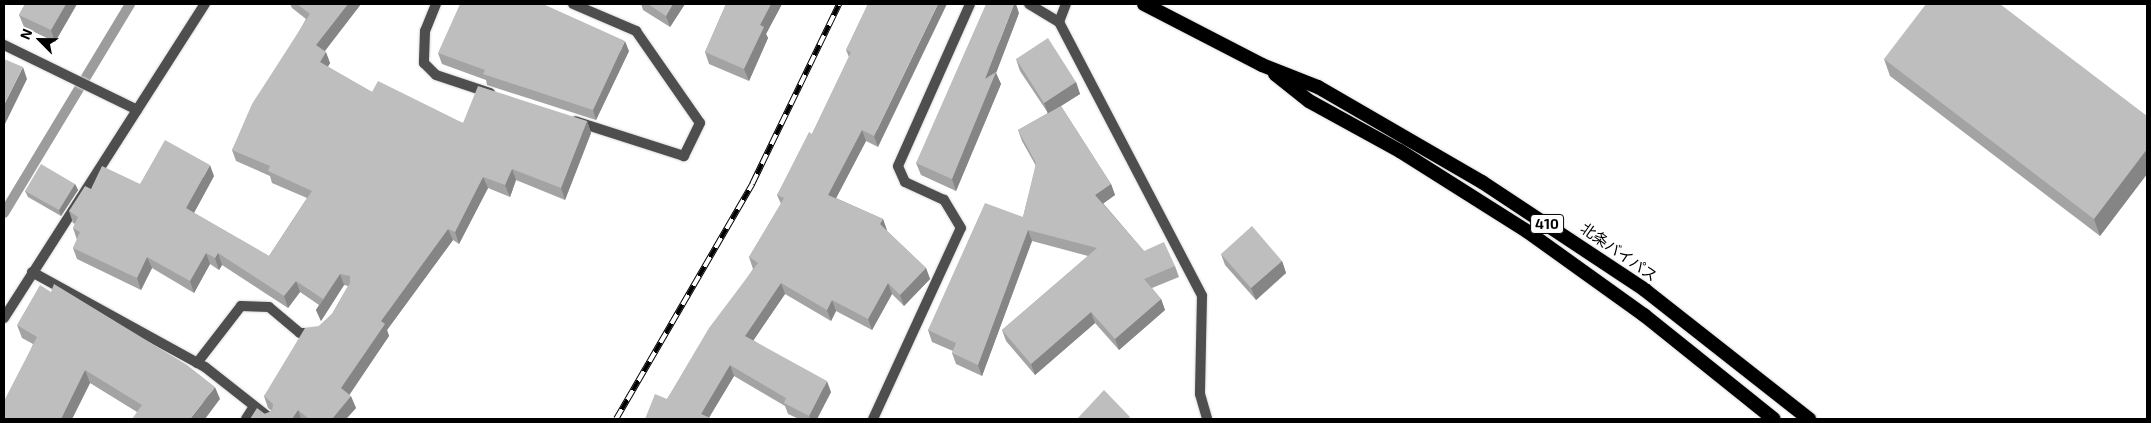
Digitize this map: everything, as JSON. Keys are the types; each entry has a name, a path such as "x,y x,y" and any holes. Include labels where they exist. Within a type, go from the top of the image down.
{"highway":[{"name":"北条バイパス","path":"1144,4 1262,65 1318,86 1410,139 1563,234 1646,290 1809,419"},
{"name":"北条バイパス","path":"1262,65 1309,101 1400,150 1528,232 1644,315 1774,419"}],"street":[{"path":"4,318 205,4"},
{"path":"436,4 425,31 424,63 436,75 500,96"},
{"path":"564,117 684,156 700,122 636,31 573,4"},
{"path":"872,419 962,228 944,200 905,182 898,166 970,4"},
{"path":"1029,4 1059,22 1202,296 1200,394 1206,419"},
{"path":"1059,22 1066,4"},
{"path":"4,45 136,110"},
{"path":"32,272 197,363 271,419"},
{"path":"197,363 241,306 270,307 300,333 319,332 325,327"},
{"path":"246,419 254,406"}],"building":[{"path":"25,4 66,4 51,30 19,15"},
{"path":"297,4 348,4 316,45 326,52 320,62 372,92 378,81 463,123 478,86 587,121 561,188 512,169 505,185 483,177 455,232 448,229 381,321 385,324 341,388 351,396 332,419 309,419 298,410 292,419 250,419 257,408 265,414 272,411 273,404 264,396 305,328 319,326 332,314 350,283 350,276 340,274 316,310 323,299 296,281 284,296 218,253 215,258 206,253 190,281 147,257 137,278 73,248 80,232 73,228 78,217 69,211 85,186 91,189 102,166 140,184 165,140 210,165 186,208 269,256 312,191 268,171 270,166 232,150 252,104 310,14"},
{"path":"460,4 543,4 625,41 593,110 483,74 485,70 438,53"},
{"path":"648,4 673,4 666,16"},
{"path":"726,4 771,4 760,25 764,27 744,69 705,52"},
{"path":"868,4 938,4 874,136 862,130 828,195 883,219 880,224 926,268 900,295 888,283 868,319 832,300 827,310 781,283 745,336 827,381 809,416 784,403 786,398 730,365 701,414 713,419 645,419 655,394 667,399 709,328 758,263 749,257 784,198 777,195 809,132 812,134 851,52 846,50"},
{"path":"986,4 1014,4 985,79 996,72 952,179 916,163"},
{"path":"1926,4 2000,4 2147,116 2147,149 2094,219 1884,59"},
{"path":"1048,38 1076,82 1044,103 1016,59"},
{"path":"4,59 23,67 4,105"},
{"path":"1061,106 1111,184 1095,195 1144,251 1164,242 1175,266 1144,279 1161,299 1115,339 1091,312 1031,364 1002,330 1097,248 1028,230 978,365 952,353 956,343 928,330 985,203 1023,217 1036,163 1018,130"},
{"path":"41,164 75,184 59,210 25,191"},
{"path":"1252,226 1282,261 1251,288 1221,254"},
{"path":"54,284 187,365 215,387 190,419 132,419 142,405 85,370 61,419 4,419 4,401 37,337 17,325 40,285 51,292"},
{"path":"1104,390 1130,417 1128,419 1077,419"}],"waterway":[{"path":"4,213 130,4"}],"railway":[{"path":"616,419 752,184 839,4"}]}
